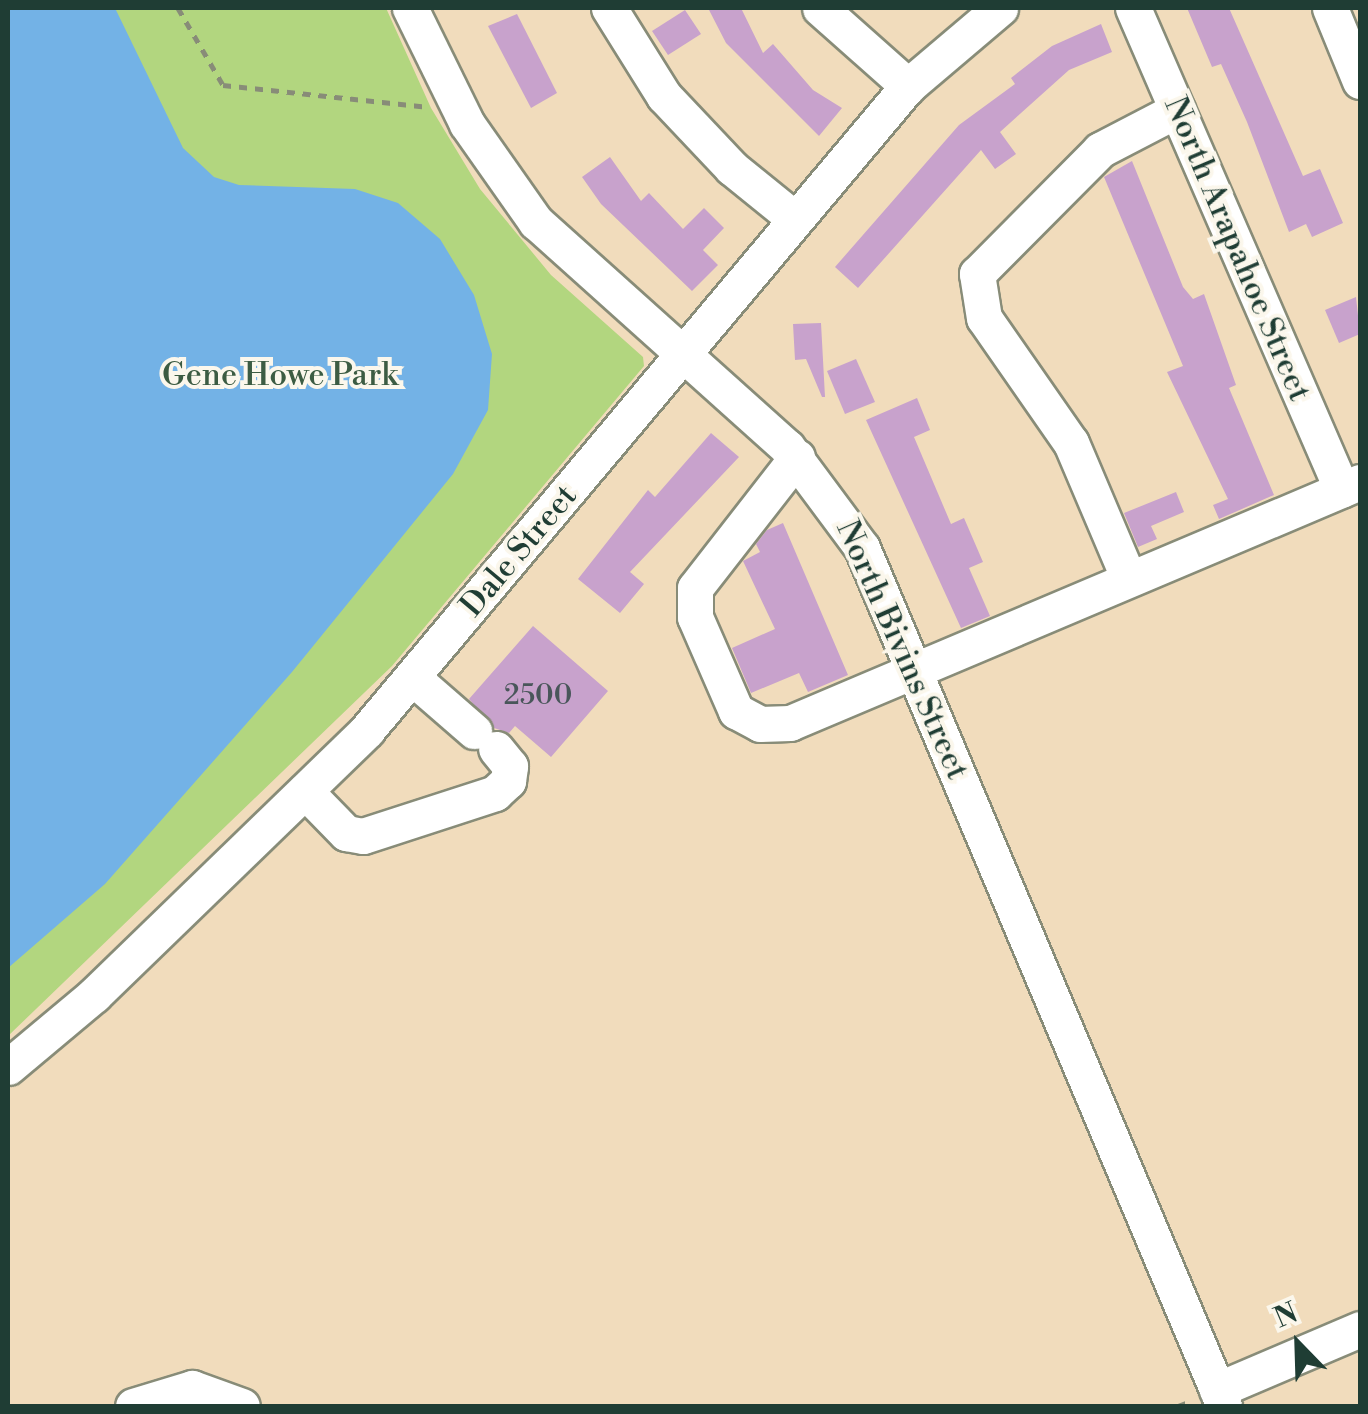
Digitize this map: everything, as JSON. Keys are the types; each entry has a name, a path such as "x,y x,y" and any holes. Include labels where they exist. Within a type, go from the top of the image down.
{"street":[{"name":"North Bivins Street","path":"410,8 454,102 502,179 573,261 797,457 862,548 1220,1398"},
{"path":"609,8 664,96 732,168 795,220"},
{"path":"820,8 908,86"},
{"name":"Dale Street","path":"8,1067 94,995 305,791 413,678 908,86 1000,8"},
{"name":"North Arapahoe Street","path":"1133,8 1351,486"},
{"path":"1330,8 1360,81"},
{"path":"1128,577 1071,443 984,318 977,274 1100,150 1177,110"},
{"path":"797,457 695,588 694,617 736,711 760,724 790,723 1351,486"},
{"path":"305,791 346,833 364,836 496,793 508,781 493,748 413,678"},
{"path":"1220,1398 1360,1329"},
{"path":"133,1406 192,1388 242,1406"}],"path":[{"path":"178,8 222,85 435,108 428,93"}],"green space":[{"name":"Gene Howe Park","path":"8,8 386,8 431,108 480,189 551,275 643,357 644,366 392,666 8,1036"}],"water":[{"name":"Gene Howe Park","path":"8,8 115,8 183,148 214,177 239,185 355,189 398,203 440,239 474,295 492,354 488,410 453,474 292,672 105,884 8,968"}],"building":[{"path":"708,8 741,8 763,53 773,44 813,90 842,108 819,136 726,43"},
{"path":"1187,8 1229,8 1303,176 1320,169 1343,223 1312,237 1306,224 1289,232 1221,64 1212,67"},
{"path":"685,10 701,34 668,55 652,31"},
{"path":"517,14 557,93 531,108 488,26"},
{"path":"1101,24 1112,52 1069,70 1000,132 1016,154 995,169 981,150 858,288 835,267 959,125 1015,84 1011,78 1052,46"},
{"path":"610,157 641,201 649,193 683,229 704,208 724,228 703,250 718,265 692,291 601,204 582,177"},
{"path":"1132,161 1183,287 1193,299 1204,294 1236,385 1229,388 1274,495 1219,519 1213,505 1228,499 1167,372 1183,366 1104,177"},
{"path":"1356,297 1360,334 1339,343 1325,310"},
{"path":"821,323 825,397 806,359 795,360 793,324"},
{"path":"856,359 875,402 845,414 827,371"},
{"path":"917,398 930,430 914,437 951,524 964,518 983,562 969,568 990,616 961,628 866,420"},
{"path":"711,433 739,457 630,572 644,584 620,613 578,579 648,490 655,497"},
{"path":"1176,492 1184,512 1151,526 1157,539 1138,547 1124,513"},
{"path":"783,523 848,675 808,692 799,673 751,693 732,648 775,629 743,561 760,552 756,544 767,530"},
{"path":"533,626 608,691 551,757 515,726 509,733 494,728 469,699"}]}
